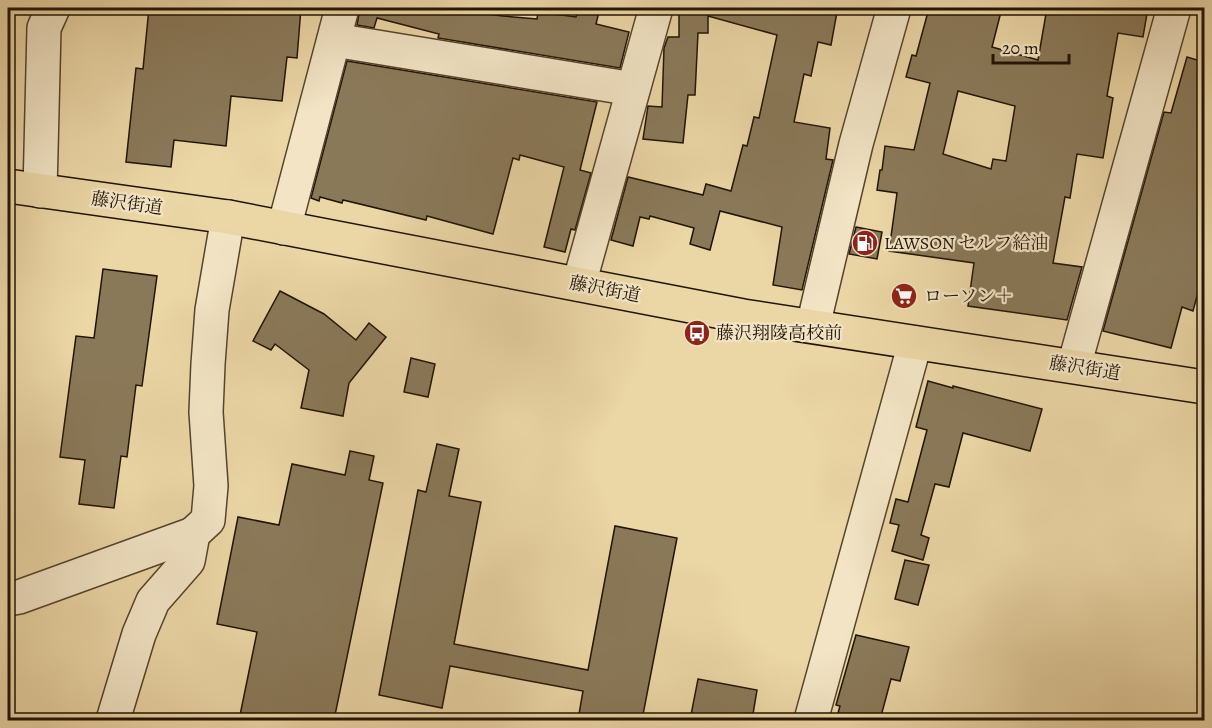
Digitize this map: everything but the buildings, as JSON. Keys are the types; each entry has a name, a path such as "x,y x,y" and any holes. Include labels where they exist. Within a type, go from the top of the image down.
{"highway":[{"name":"藤沢街道","path":"8,186 228,217 743,316 1204,387"}],"street":[{"path":"40,191 44,28 53,8"},
{"path":"284,228 342,8"},
{"path":"579,284 656,8"},
{"path":"813,326 856,144 894,8"},
{"path":"1074,366 1174,8"},
{"path":"334,40 633,89"},
{"path":"8,599 193,534 208,520 211,486 206,412 208,364 212,310 228,217"},
{"path":"811,720 915,343"},
{"path":"112,720 139,634 153,601 188,561 193,534"}],"place":[{"name":"LAWSON セルフ給油","path":"865,243"},
{"name":"ローソン＋","path":"904,296"},
{"name":"藤沢翔陵高校前","path":"697,333"}]}
